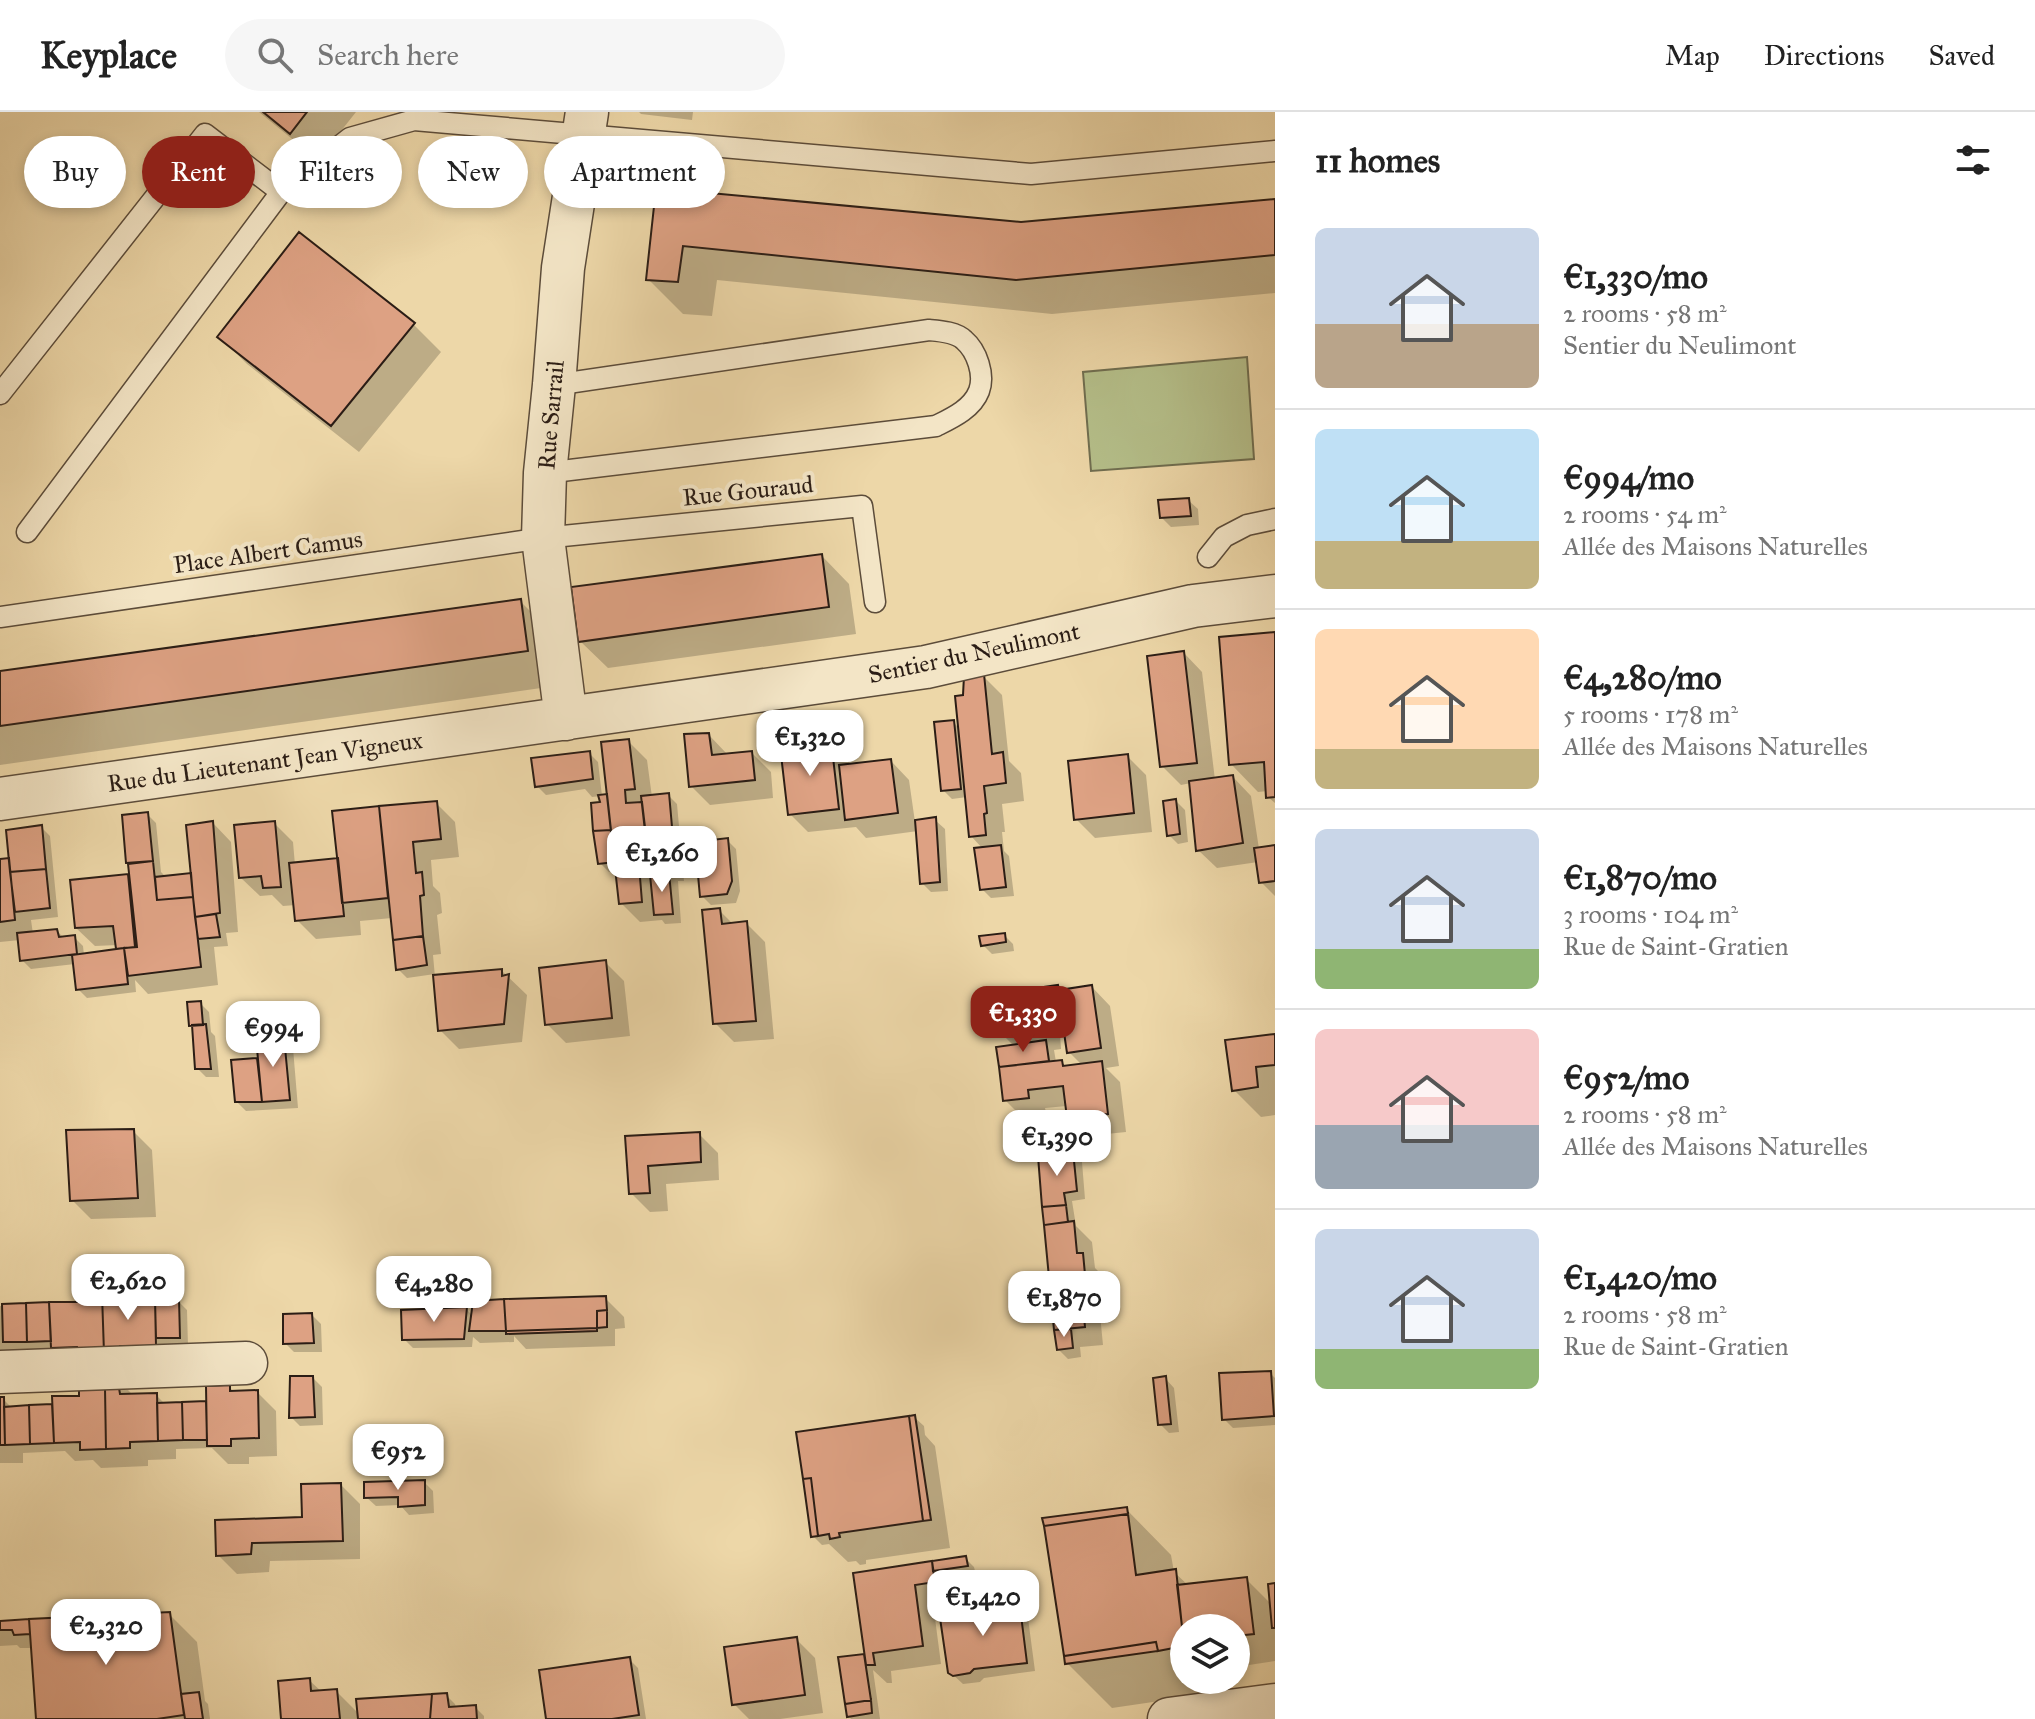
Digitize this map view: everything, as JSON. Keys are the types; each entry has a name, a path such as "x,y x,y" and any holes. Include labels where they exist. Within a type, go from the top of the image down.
{"street":[{"name":"Rue Sarrail","path":"548,722 543,538 545,473 563,268 586,123"},
{"name":"Sentier du Neulimont","path":"548,722 926,667 1193,606 1275,596"},
{"name":"Rue du Lieutenant Jean Vigneux","path":"0,799 548,722"},
{"path":"0,1372 246,1363"},
{"path":"1169,1719 1275,1705"}],"lane":[{"path":"357,136 414,120 586,123 1031,174 1275,151"},
{"path":"0,394 205,134 271,184"},
{"path":"27,532 271,205"},
{"path":"545,473 936,426 960,414 978,393 981,376 975,353 963,338 929,330 554,385"},
{"name":"Rue Gouraud","path":"543,538 862,506 875,602"},
{"path":"1208,557 1224,537 1247,525 1275,519"},
{"name":"Place Albert Camus","path":"0,617 543,538"}],"green space":[{"path":"1247,357 1254,459 1091,471 1083,372"}],"building":[{"path":"263,112 307,112 290,134"},
{"path":"725,194 1021,222 1275,199 1275,255 1016,280 683,246 678,282 646,280 654,208 725,208"},
{"path":"299,232 415,323 331,426 217,337"},
{"path":"1189,498 1191,516 1160,518 1158,500"},
{"path":"822,554 829,607 578,642 571,587"},
{"path":"521,599 528,651 0,726 0,671"},
{"path":"1275,632 1275,797 1266,798 1264,762 1229,765 1219,637"},
{"path":"1184,651 1197,763 1160,767 1147,656"},
{"path":"984,674 992,754 1003,752 1006,783 984,786 986,835 969,837 955,696 963,695 964,676"},
{"path":"954,720 961,789 941,791 934,722"},
{"path":"709,733 712,755 752,751 755,780 689,787 684,734"},
{"path":"629,739 635,789 625,790 626,803 642,802 645,827 636,828 642,902 619,904 601,742"},
{"path":"831,740 839,809 788,815 780,746"},
{"path":"590,751 593,779 535,787 531,758"},
{"path":"1128,754 1134,813 1074,820 1068,761"},
{"path":"891,759 898,813 845,820 839,765"},
{"path":"1233,775 1243,843 1196,851 1189,781"},
{"path":"669,793 676,872 650,875 641,796"},
{"path":"607,794 611,830 593,831 591,803 600,802 598,795"},
{"path":"1176,799 1180,834 1167,836 1163,801"},
{"path":"437,801 441,839 413,842 416,873 422,872 423,936 393,940 379,806"},
{"path":"379,806 388,898 342,903 332,811"},
{"path":"148,812 153,861 126,863 122,815"},
{"path":"936,817 940,882 920,884 915,820"},
{"path":"213,821 220,913 195,917 186,825"},
{"path":"275,821 281,887 263,888 261,876 239,878 234,825"},
{"path":"42,825 46,869 10,872 6,830"},
{"path":"611,830 615,862 598,864 593,831"},
{"path":"728,838 732,881 727,894 700,897 695,842"},
{"path":"1001,845 1006,887 980,890 974,848"},
{"path":"1275,845 1275,881 1259,883 1254,848"},
{"path":"9,858 15,920 0,922 0,859"},
{"path":"338,858 344,916 295,921 289,863"},
{"path":"153,861 157,900 193,897 201,967 128,976 124,948 137,947 128,864"},
{"path":"46,869 50,908 15,912 10,872"},
{"path":"191,873 193,897 157,900 155,877"},
{"path":"669,873 673,914 654,915 650,875"},
{"path":"128,874 135,947 116,949 113,926 75,928 70,880"},
{"path":"720,908 722,924 747,921 756,1021 713,1024 702,910"},
{"path":"216,914 220,937 198,939 195,917"},
{"path":"57,929 59,937 75,935 77,954 20,961 17,933"},
{"path":"1005,933 1006,942 981,946 979,936"},
{"path":"423,936 427,965 396,970 393,940"},
{"path":"124,948 128,984 76,990 72,955"},
{"path":"606,960 612,1018 545,1025 539,968"},
{"path":"502,969 502,976 509,974 504,1024 438,1031 433,975"},
{"path":"1058,985 1059,990 1092,985 1101,1048 1067,1053 1061,1012 1042,1015 1044,1030 1001,1036 996,994"},
{"path":"201,1001 203,1025 189,1026 187,1002"},
{"path":"206,1024 211,1069 195,1069 192,1025"},
{"path":"1275,1034 1275,1065 1256,1067 1258,1087 1232,1091 1225,1040"},
{"path":"284,1037 290,1100 262,1102 256,1038"},
{"path":"1046,1040 1049,1061 999,1067 996,1047"},
{"path":"257,1058 262,1102 235,1102 231,1060"},
{"path":"1062,1060 1063,1066 1102,1061 1108,1114 1067,1118 1063,1086 1028,1090 1029,1098 1003,1101 999,1067"},
{"path":"134,1129 138,1198 70,1201 66,1130"},
{"path":"700,1132 701,1162 648,1166 650,1193 629,1194 625,1136"},
{"path":"1073,1151 1077,1191 1064,1193 1066,1205 1042,1207 1038,1156"},
{"path":"1066,1205 1068,1222 1044,1225 1042,1207"},
{"path":"1074,1221 1077,1253 1083,1253 1087,1296 1082,1296 1085,1327 1054,1330 1044,1225"},
{"path":"77,1294 102,1294 104,1353 78,1353 77,1347 51,1348 49,1302 77,1302"},
{"path":"102,1294 127,1294 127,1300 155,1299 156,1346 120,1346 120,1352 104,1353"},
{"path":"606,1296 607,1310 597,1311 597,1328 506,1331 504,1299"},
{"path":"155,1299 179,1299 180,1338 156,1338"},
{"path":"504,1299 506,1331 469,1331 473,1301"},
{"path":"49,1302 51,1341 27,1342 26,1303"},
{"path":"26,1303 27,1342 3,1342 2,1304"},
{"path":"467,1307 464,1339 402,1340 401,1310"},
{"path":"607,1310 607,1327 597,1328 597,1311"},
{"path":"312,1313 314,1343 283,1344 283,1314"},
{"path":"597,1328 597,1331 506,1334 506,1331"},
{"path":"1071,1329 1073,1348 1057,1350 1054,1330"},
{"path":"1271,1371 1274,1416 1222,1420 1219,1373"},
{"path":"290,1376 313,1376 315,1417 289,1418"},
{"path":"1166,1376 1171,1424 1158,1425 1153,1378"},
{"path":"230,1385 230,1391 258,1390 259,1438 231,1439 231,1446 207,1446 206,1386"},
{"path":"105,1388 106,1449 80,1450 80,1442 54,1443 52,1396 79,1396 79,1389"},
{"path":"105,1388 119,1388 120,1394 157,1393 158,1441 130,1442 130,1448 106,1449"},
{"path":"0,1397 4,1397 5,1445 0,1445"},
{"path":"206,1401 207,1440 183,1440 182,1402"},
{"path":"182,1402 183,1440 158,1441 157,1403"},
{"path":"52,1404 54,1443 30,1444 29,1405"},
{"path":"29,1405 30,1444 5,1445 4,1407"},
{"path":"915,1415 931,1520 923,1521 909,1416"},
{"path":"909,1416 923,1521 839,1533 840,1537 830,1539 829,1534 818,1536 811,1478 803,1479 796,1432"},
{"path":"811,1478 818,1536 811,1537 803,1479"},
{"path":"425,1480 425,1505 398,1507 398,1497 364,1498 364,1482"},
{"path":"341,1483 343,1541 252,1543 251,1554 216,1556 215,1520 302,1517 301,1484"},
{"path":"1127,1507 1128,1514 1044,1526 1042,1518"},
{"path":"1128,1514 1136,1575 1176,1569 1181,1614 1170,1614 1170,1649 1158,1651 1156,1642 1064,1656 1044,1526"},
{"path":"966,1556 968,1566 933,1571 932,1561"},
{"path":"932,1561 935,1582 915,1585 923,1646 873,1653 875,1665 866,1665 853,1573"},
{"path":"1247,1577 1254,1634 1250,1634 1250,1614 1180,1614 1177,1585"},
{"path":"1275,1583 1275,1628 1272,1628 1268,1584"},
{"path":"990,1596 992,1610 1020,1607 1027,1663 974,1669 970,1673 953,1676 948,1673 940,1618 972,1613 970,1599"},
{"path":"170,1612 184,1715 157,1719 36,1719 29,1619"},
{"path":"29,1619 30,1634 14,1635 12,1630 0,1630 0,1621"},
{"path":"797,1637 805,1695 732,1705 724,1647"},
{"path":"1156,1642 1158,1651 1065,1664 1064,1656"},
{"path":"864,1654 871,1700 845,1704 838,1657"},
{"path":"630,1657 639,1715 612,1719 546,1719 539,1670"},
{"path":"310,1678 311,1691 337,1689 340,1719 281,1719 278,1681"},
{"path":"199,1692 203,1719 185,1719 181,1694"},
{"path":"447,1693 449,1707 476,1705 477,1719 430,1719 432,1694"},
{"path":"432,1694 430,1719 358,1719 356,1699"},
{"path":"871,1700 872,1713 847,1717 845,1704"}]}
